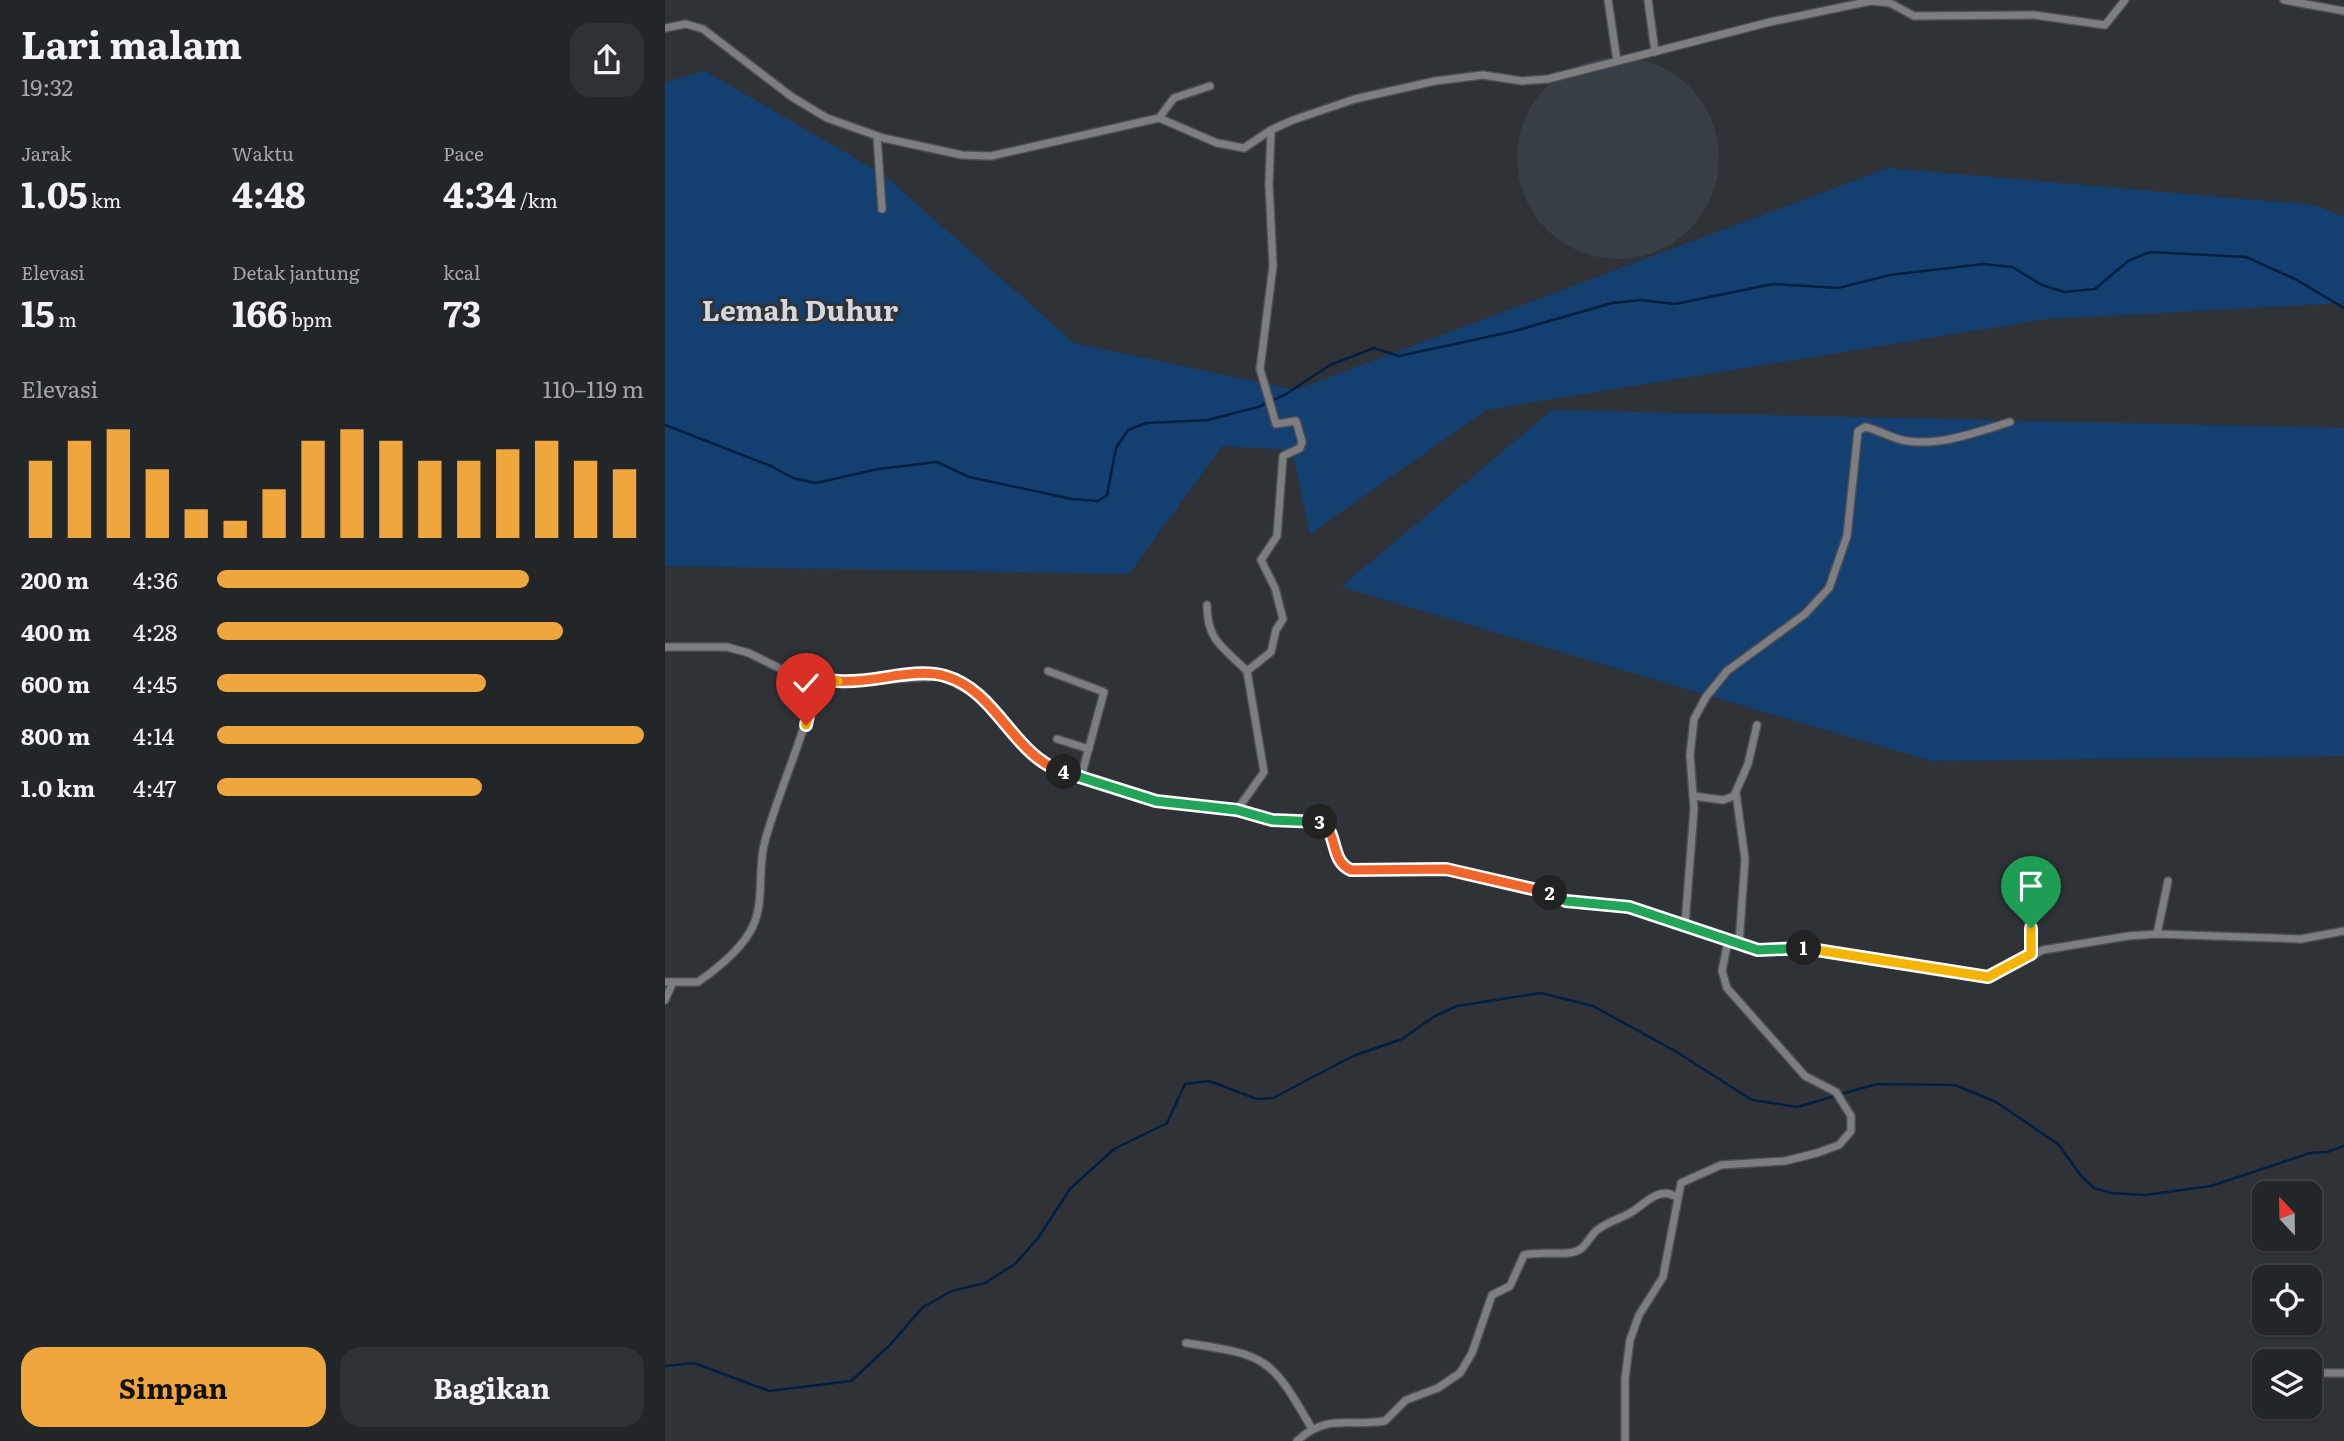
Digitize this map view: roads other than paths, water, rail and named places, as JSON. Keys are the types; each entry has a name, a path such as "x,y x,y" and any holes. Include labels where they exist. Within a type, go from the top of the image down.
{"street":[{"path":"1608,0 1617,61"},
{"path":"1648,0 1655,52"},
{"path":"665,28 685,24 703,29 792,97 827,118 877,136 963,155 991,156 1159,118 1217,143 1239,148 1249,146 1271,130 1355,99 1435,81 1483,75 1522,80 1548,79 1770,22 1871,1 1889,3 1915,16 2034,16 2105,25 2125,0"},
{"path":"2284,0 2344,11"},
{"path":"1159,118 1174,98 1210,86"},
{"path":"1247,671 1271,652 1274,635 1283,619 1275,588 1261,560 1277,536 1283,456 1300,447 1302,442 1296,421 1276,424 1260,369 1273,266 1271,130"},
{"path":"877,136 882,209"},
{"path":"1685,926 1693,796 1690,742 1699,708 1727,671 1814,607 1837,571 1847,536 1858,431 1865,427 1892,438 1921,442 1950,439 2010,422"},
{"path":"1207,605 1207,625 1211,635 1247,671 1264,772 1237,810"},
{"path":"665,647 727,647 749,653 789,673 816,679 856,681 922,675 949,677 993,708 1045,764 1156,801 1237,810 1272,820 1323,823 1329,829 1339,860 1351,870 1446,869 1544,892 1566,901 1629,907 1728,941 1765,950 1807,948 1988,977 2031,954 2093,941 2157,934 2301,939 2344,931"},
{"path":"1048,671 1104,692 1105,697 1081,777"},
{"path":"665,1000 669,982 698,982 736,949 752,929 758,912 764,844 784,777 806,725 816,679"},
{"path":"1739,944 1745,859 1736,793 1748,764 1757,725"},
{"path":"1057,739 1089,750"},
{"path":"1693,796 1726,800 1736,793"},
{"path":"2031,954 2031,928 2027,918 2036,871"},
{"path":"2157,934 2168,881"},
{"path":"1625,1441 1625,1379 1630,1340 1639,1315 1663,1276 1676,1197 1681,1183 1721,1166 1785,1161 1839,1144 1848,1136 1851,1125 1851,1116 1838,1095 1805,1076 1727,988 1722,971 1728,941"},
{"path":"1297,1441 1312,1429 1341,1420 1385,1421 1406,1400 1449,1382 1460,1373 1472,1353 1492,1296 1510,1286 1524,1255 1534,1252 1574,1252 1597,1230 1633,1211 1639,1203 1664,1193 1676,1197"},
{"path":"1186,1343 1238,1351 1266,1363 1290,1390 1312,1429"},
{"path":"2322,1373 2344,1373"}],"waterway":[{"path":"665,425 771,466 793,478 816,483 878,469 937,462 969,477 1072,499 1098,501 1107,495 1116,448 1128,430 1146,423 1208,420 1258,407 1286,394 1330,365 1374,348 1399,356 1515,331 1612,303 1641,300 1675,304 1773,284 1838,288 1890,275 1983,264 2012,267 2042,285 2064,292 2095,289 2128,261 2150,252 2246,257 2295,279 2344,308"},
{"path":"665,1366 694,1363 769,1391 851,1381 889,1346 923,1307 952,1291 985,1283 1015,1264 1038,1238 1070,1189 1114,1149 1167,1123 1185,1084 1209,1081 1257,1099 1273,1098 1353,1056 1402,1039 1435,1016 1457,1006 1541,993 1593,1006 1675,1051 1752,1100 1797,1107 1835,1096"},
{"path":"1841,1094 1877,1084 1955,1085 1996,1102 2058,1144 2082,1177 2094,1188 2111,1193 2145,1195 2211,1186 2310,1153 2327,1152 2344,1146"}],"district":[{"name":"Lemah Duhur","path":"800,309"}]}
